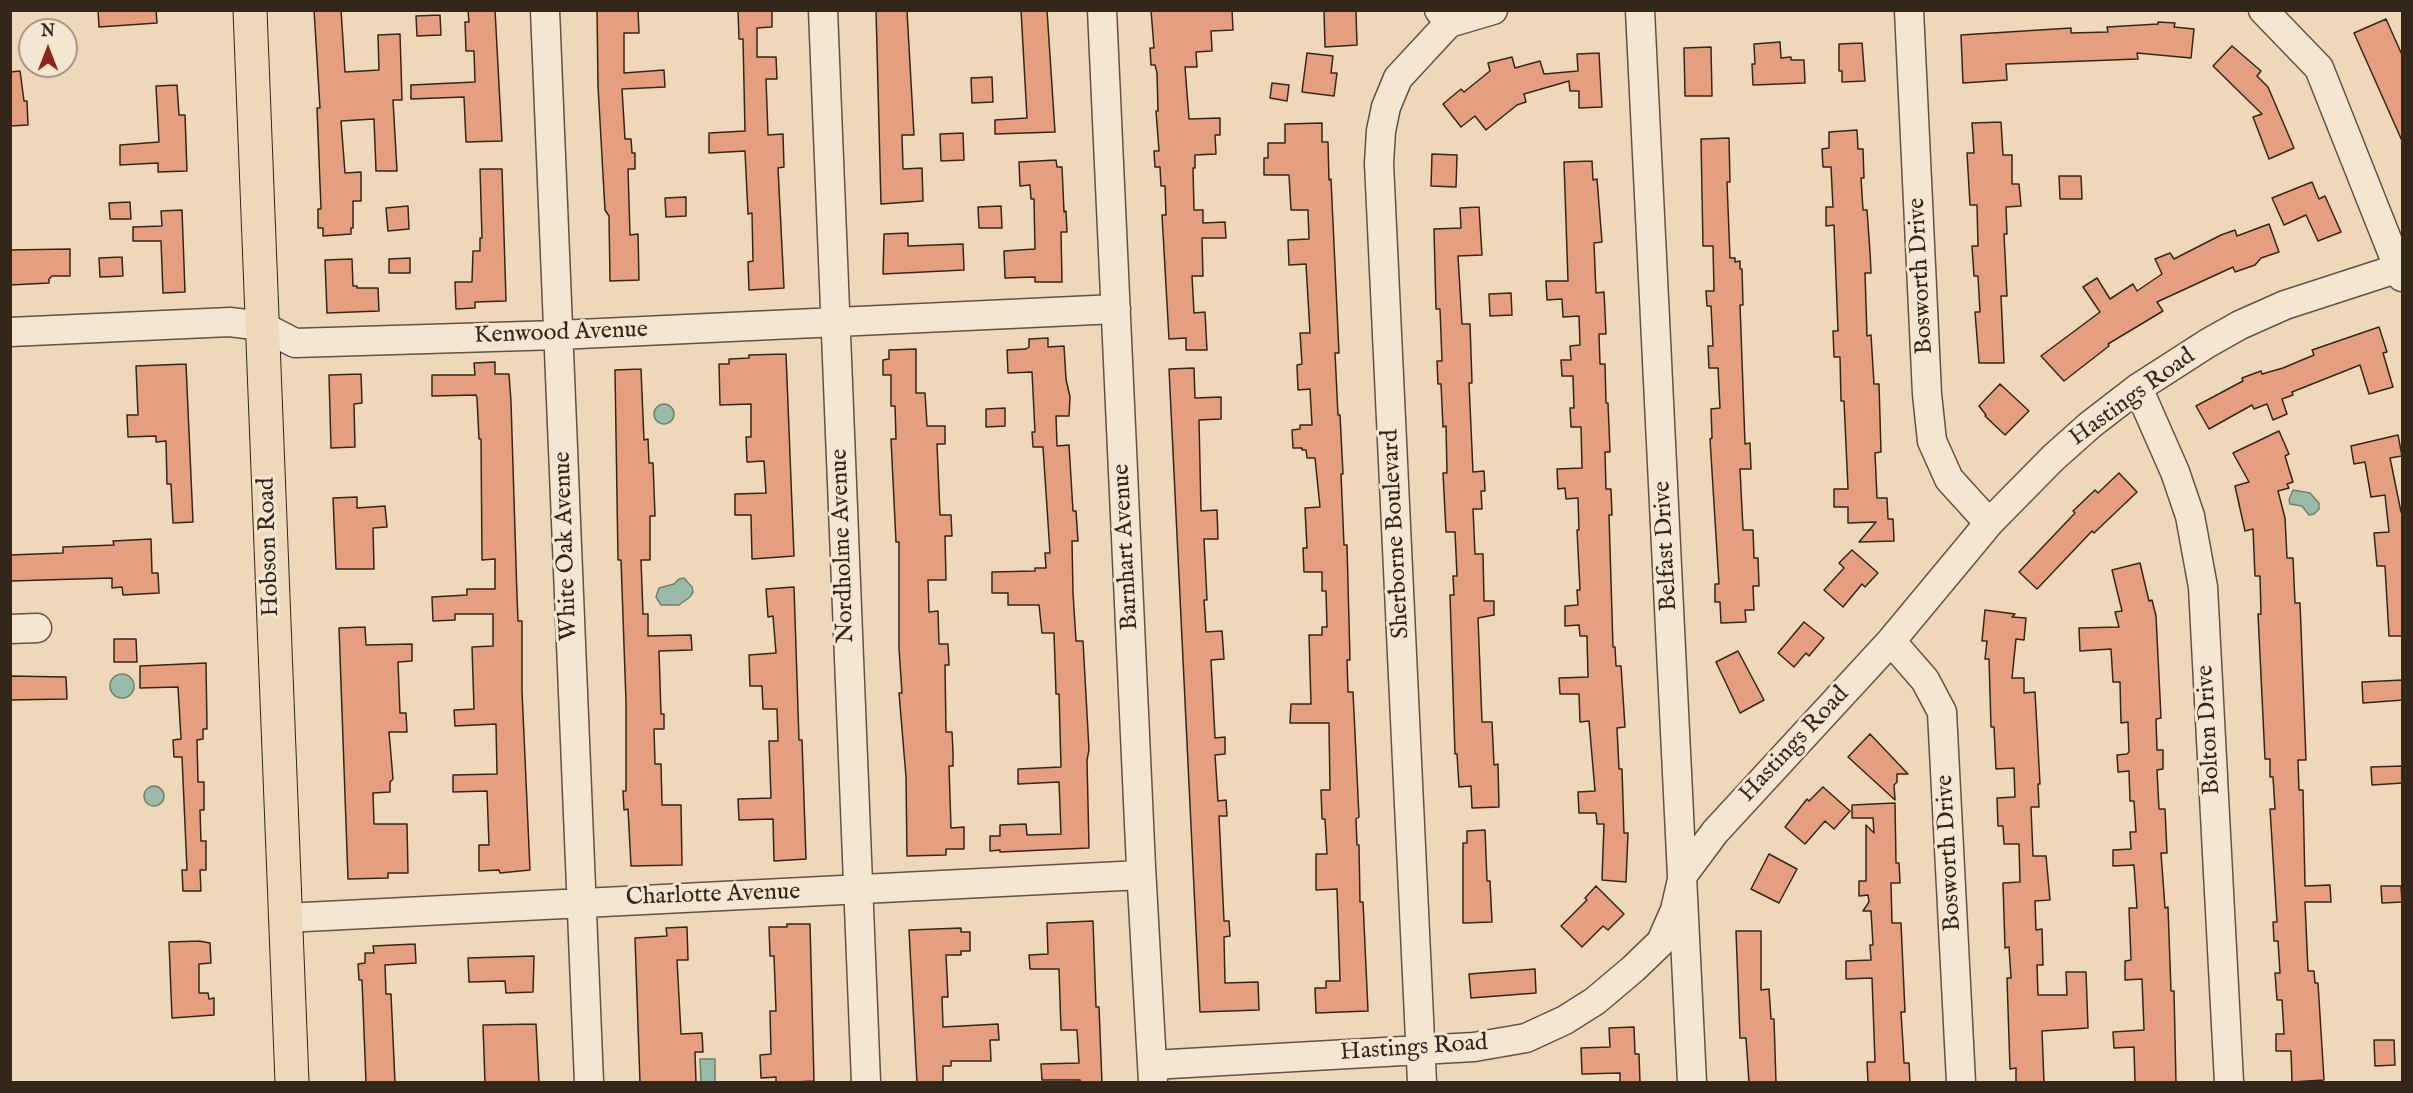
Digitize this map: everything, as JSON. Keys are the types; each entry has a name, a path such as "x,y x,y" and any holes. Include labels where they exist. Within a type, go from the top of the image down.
{"main road":[{"name":"Hobson Road","path":"250,10 292,1083"}],"street":[{"name":"White Oak Avenue","path":"545,10 589,1083"},
{"name":"Nordholme Avenue","path":"823,10 866,1083"},
{"name":"Barnhart Avenue","path":"1102,10 1152,1074"},
{"path":"1444,16 1493,10"},
{"name":"Belfast Drive","path":"1640,10 1692,1083"},
{"name":"Bosworth Drive","path":"1909,10 1927,394 1932,441 1949,479 1989,523"},
{"path":"2263,10 2319,68 2401,272"},
{"name":"Sherborne Boulevard","path":"1422,1083 1379,163 1386,106 1398,78 1444,16"},
{"name":"Hastings Road","path":"1152,1074 1474,1047 1526,1038 1565,1020 1594,1001 1661,942 1675,910 1683,875 1715,832 1891,641 1989,523 2090,425 2138,388 2240,325 2285,305 2401,272"},
{"name":"Kenwood Avenue","path":"10,332 230,322 262,326 295,343 558,335 1116,309"},
{"name":"Bolton Drive","path":"2138,388 2175,472 2190,516 2203,587 2229,1083"},
{"name":"Bosworth Drive","path":"1891,641 1924,680 1942,712 1961,1083"},
{"name":"Charlotte Avenue","path":"285,918 1141,875"}],"shaded area":[{"path":"664,404 671,407 674,414 671,421 664,424 657,421 654,414 657,407"},
{"path":"2293,490 2310,493 2319,503 2319,509 2309,515 2302,506 2290,504 2289,500"},
{"path":"684,578 692,587 693,592 690,597 679,605 661,605 656,597 659,588 674,584"},
{"path":"122,674 127,675 133,681 133,691 127,697 122,698 117,697 111,691 110,686 111,681 117,675"},
{"path":"154,786 161,789 164,796 161,803 154,806 147,803 144,796 147,789"},
{"path":"700,1059 715,1059 715,1082 701,1082"}],"building":[{"path":"98,10 156,10 157,23 99,27"},
{"path":"314,10 341,10 345,72 379,70 378,35 400,34 402,100 393,100 397,171 376,171 374,119 341,121 345,173 361,172 361,201 353,201 351,234 323,236 323,228 318,228 318,209 321,209 317,108 320,108"},
{"path":"468,10 495,10 502,141 466,142 464,97 411,99 411,85 475,82 474,51 466,51 465,22 469,22"},
{"path":"597,10 638,10 639,33 624,33 624,73 664,70 665,87 622,89 625,139 631,139 632,153 635,153 635,169 628,169 630,235 638,234 639,280 610,281 609,216 605,210 598,86"},
{"path":"738,10 772,10 772,27 757,28 757,57 776,57 777,79 766,79 768,135 783,134 784,167 778,168 784,288 749,290 748,262 753,261 752,213 748,214 745,151 709,153 709,133 745,131 743,39 739,39"},
{"path":"876,10 907,11 914,135 902,135 903,169 922,168 923,201 881,204"},
{"path":"1021,10 1047,10 1055,132 995,134 995,120 1027,118"},
{"path":"1151,10 1232,10 1233,30 1211,31 1212,51 1196,52 1197,67 1185,67 1189,119 1220,118 1220,135 1215,135 1216,154 1195,155 1195,168 1193,168 1194,210 1203,210 1203,223 1225,222 1226,238 1202,238 1203,276 1192,276 1194,313 1205,312 1207,350 1186,350 1186,338 1169,339 1162,215 1166,215 1165,186 1161,186 1160,167 1155,167 1154,151 1159,151 1156,111 1158,111 1157,73 1155,65 1151,65 1150,48 1154,48"},
{"path":"1324,10 1356,10 1357,45 1325,47"},
{"path":"440,15 441,35 417,36 416,16"},
{"path":"2386,19 2403,57 2403,143 2354,33"},
{"path":"2158,22 2175,23 2174,27 2194,29 2191,58 2137,53 2138,59 2006,64 2007,80 1963,83 1961,35 2071,28 2071,33 2108,32 2107,27 2158,24"},
{"path":"1780,42 1781,58 1791,57 1791,60 1804,60 1805,83 1753,85 1754,44"},
{"path":"1862,43 1865,81 1842,82 1842,71 1839,71 1839,44"},
{"path":"2232,46 2261,71 2257,76 2268,87 2294,148 2269,159 2253,117 2262,114 2213,66"},
{"path":"1711,47 1712,96 1685,96 1684,48"},
{"path":"1307,53 1333,56 1331,73 1337,73 1334,96 1302,92"},
{"path":"1599,53 1602,107 1579,108 1579,91 1570,91 1569,81 1524,94 1526,102 1517,105 1486,130 1475,116 1461,127 1443,104 1461,89 1464,92 1490,71 1488,63 1512,57 1515,68 1540,61 1544,74 1578,71 1577,54"},
{"path":"18,71 18,78 21,78 24,101 27,101 28,125 10,126 10,72"},
{"path":"992,77 993,102 972,103 971,78"},
{"path":"1272,83 1289,85 1287,101 1270,98"},
{"path":"177,85 179,115 185,115 187,171 158,172 158,163 120,165 120,145 159,142 156,86"},
{"path":"2001,122 2003,155 2012,155 2012,184 2019,184 2021,206 2006,207 2007,234 2004,234 2007,296 2001,296 2004,363 1979,363 1975,312 1980,312 1978,276 1974,276 1972,246 1978,246 1977,205 1970,205 1967,153 1974,153 1972,123"},
{"path":"1322,123 1322,142 1328,142 1329,180 1331,179 1339,353 1335,353 1343,474 1341,474 1344,545 1347,545 1350,660 1347,660 1348,692 1353,692 1359,817 1356,819 1357,845 1359,845 1360,902 1363,902 1368,1011 1316,1013 1315,988 1326,988 1326,981 1340,981 1337,889 1316,890 1316,854 1327,854 1321,790 1330,790 1329,723 1290,723 1291,704 1311,704 1309,635 1322,635 1322,627 1327,627 1326,591 1322,591 1322,572 1304,572 1303,548 1307,548 1305,508 1320,507 1315,458 1307,458 1306,450 1302,448 1293,448 1292,430 1300,429 1300,425 1312,425 1310,389 1298,390 1297,365 1302,364 1300,333 1310,333 1306,264 1289,265 1288,240 1309,239 1308,210 1291,210 1289,175 1264,175 1264,158 1268,158 1268,143 1285,143 1285,124"},
{"path":"1857,130 1858,149 1863,149 1864,178 1861,178 1863,210 1867,210 1870,252 1871,273 1865,273 1867,336 1871,335 1874,384 1879,384 1881,452 1875,453 1877,498 1887,498 1888,519 1893,519 1894,541 1859,542 1876,522 1848,523 1848,507 1834,507 1834,489 1848,489 1840,357 1834,357 1833,331 1838,331 1834,225 1826,226 1826,207 1833,207 1831,167 1823,167 1822,149 1829,148 1829,132"},
{"path":"963,133 964,160 941,161 940,134"},
{"path":"1729,138 1730,182 1727,182 1730,258 1735,258 1735,262 1740,261 1740,269 1742,269 1743,305 1740,305 1745,444 1750,443 1751,469 1740,469 1743,530 1753,530 1754,558 1758,558 1759,586 1753,586 1754,610 1745,610 1746,622 1721,623 1720,602 1715,602 1715,584 1719,584 1710,439 1712,438 1711,409 1720,408 1718,368 1709,368 1708,346 1713,346 1711,306 1707,306 1706,291 1714,291 1713,246 1703,246 1701,139"},
{"path":"1432,154 1457,155 1456,187 1431,186"},
{"path":"1056,160 1057,167 1062,167 1064,212 1066,211 1067,232 1061,232 1062,282 1035,282 1035,277 1005,278 1004,251 1035,249 1034,199 1031,199 1030,185 1020,186 1019,162"},
{"path":"1592,161 1593,180 1597,179 1602,242 1594,243 1596,293 1604,292 1606,334 1599,334 1600,364 1605,364 1606,403 1608,403 1610,452 1605,452 1606,489 1611,489 1612,515 1609,515 1613,647 1615,647 1616,666 1621,666 1625,727 1617,728 1619,769 1622,769 1624,833 1628,833 1626,882 1602,880 1604,824 1597,824 1596,813 1579,813 1578,792 1595,791 1589,721 1580,722 1579,694 1560,694 1559,678 1588,677 1587,636 1580,636 1579,625 1565,626 1565,606 1578,605 1577,590 1580,590 1578,498 1566,499 1565,488 1558,489 1557,469 1582,468 1581,427 1571,427 1570,408 1574,408 1573,376 1562,376 1561,360 1571,360 1570,346 1580,345 1579,316 1563,317 1562,299 1547,300 1546,281 1568,281 1564,162"},
{"path":"480,169 502,169 506,301 475,302 475,308 456,309 455,282 472,282 473,251 480,251 480,238 482,238"},
{"path":"2059,176 2081,176 2082,199 2060,199"},
{"path":"2312,182 2319,199 2325,196 2341,232 2318,241 2306,215 2284,225 2272,198"},
{"path":"686,197 686,216 666,217 665,198"},
{"path":"130,202 131,219 110,219 109,203"},
{"path":"408,206 409,229 388,231 386,208"},
{"path":"1001,206 1002,228 979,228 978,207"},
{"path":"1479,207 1482,255 1458,256 1462,324 1470,324 1472,383 1469,383 1473,472 1484,471 1485,491 1481,491 1482,509 1473,509 1475,554 1483,554 1484,601 1494,601 1494,615 1478,618 1482,722 1492,722 1494,765 1498,764 1499,807 1472,808 1471,786 1459,787 1457,754 1455,754 1450,595 1454,595 1453,576 1457,576 1455,532 1446,532 1443,473 1447,473 1446,426 1443,427 1441,384 1438,384 1437,361 1442,361 1440,309 1436,309 1434,229 1461,228 1460,208"},
{"path":"182,210 185,292 163,293 161,241 133,241 133,227 162,226 161,211"},
{"path":"2269,224 2279,252 2261,258 2255,265 2235,272 2233,267 2157,302 2163,311 2108,344 2109,346 2064,381 2041,356 2100,312 2083,287 2097,278 2110,299 2133,284 2137,291 2162,274 2155,259 2170,253 2174,259 2221,235 2235,230 2237,236"},
{"path":"908,233 908,246 963,244 964,270 883,274 884,234"},
{"path":"70,249 70,276 52,276 49,283 10,285 10,250"},
{"path":"122,257 123,276 100,277 99,258"},
{"path":"410,258 410,273 389,273 389,259"},
{"path":"352,259 353,286 378,288 379,311 327,313 325,260"},
{"path":"1511,293 1512,315 1490,316 1489,294"},
{"path":"2379,327 2387,352 2383,353 2393,387 2369,394 2360,365 2292,392 2293,395 2282,399 2287,414 2273,420 2267,404 2254,409 2252,405 2209,429 2196,406 2243,381 2242,378 2261,371 2262,374 2283,368 2314,355 2312,350"},
{"path":"1048,338 1048,347 1064,346 1066,379 1070,397 1069,416 1056,416 1057,446 1069,445 1073,511 1076,511 1078,541 1072,541 1073,593 1076,641 1083,641 1089,750 1087,760 1089,848 990,851 990,836 1000,836 1000,825 1026,824 1027,835 1061,834 1059,782 1018,784 1018,769 1061,767 1059,694 1056,694 1054,633 1042,633 1039,605 1008,605 1008,593 992,593 992,572 1035,571 1035,568 1046,568 1045,553 1050,553 1043,447 1033,447 1032,432 1035,432 1032,372 1008,373 1007,350 1026,349 1029,347 1029,339"},
{"path":"916,349 916,393 925,393 927,426 945,426 945,444 937,444 940,515 951,515 952,536 945,536 946,580 928,580 929,612 938,611 939,644 948,644 949,665 945,665 946,732 952,732 953,766 949,766 951,828 964,827 964,849 946,849 946,855 907,856 906,777 899,693 902,693 899,648 899,542 896,542 891,439 896,439 895,406 891,406 891,375 883,375 883,360 889,359 889,350"},
{"path":"786,354 794,556 752,559 751,515 735,515 735,494 766,493 764,461 747,462 746,437 751,437 751,404 720,405 719,364 729,364 729,359 749,358 749,355"},
{"path":"495,362 495,374 509,374 511,402 518,621 522,621 522,691 530,870 500,873 499,870 479,871 479,845 489,845 487,791 453,792 453,775 497,774 496,724 455,726 454,710 474,709 472,647 493,646 493,614 455,614 455,620 433,621 432,597 467,595 467,589 495,589 495,559 482,560 481,439 479,439 477,398 476,395 432,396 432,375 475,375 474,363"},
{"path":"186,364 193,522 173,523 171,484 167,484 166,441 156,442 156,436 128,437 127,415 138,415 136,366"},
{"path":"1194,368 1195,398 1221,397 1221,419 1199,420 1201,511 1217,510 1218,539 1204,539 1206,632 1222,631 1224,659 1211,660 1215,738 1225,737 1225,754 1215,755 1218,801 1226,800 1227,816 1219,816 1224,921 1229,921 1230,936 1224,937 1225,983 1258,982 1259,1010 1200,1012 1169,369"},
{"path":"641,369 644,440 648,439 649,463 653,463 655,516 650,516 650,560 641,560 643,614 648,614 648,636 691,635 692,650 659,651 661,714 664,714 664,729 654,729 655,764 661,764 662,805 681,805 682,865 631,866 628,809 624,810 626,702 621,560 618,560 615,370"},
{"path":"361,374 362,403 354,404 355,447 331,448 329,375"},
{"path":"2000,384 2029,411 2005,435 1985,416 1979,406"},
{"path":"1005,408 1005,426 986,427 986,409"},
{"path":"2279,431 2289,454 2285,456 2293,482 2287,484 2289,488 2278,491 2285,518 2287,558 2293,558 2295,603 2300,603 2306,760 2298,760 2299,790 2303,790 2305,886 2330,885 2331,902 2305,902 2308,971 2314,971 2315,983 2318,983 2324,1080 2292,1082 2291,1051 2276,1051 2276,1034 2284,1034 2282,1000 2277,1000 2275,973 2280,973 2278,941 2274,941 2273,922 2277,922 2270,809 2275,809 2270,759 2265,759 2258,614 2261,614 2260,576 2255,576 2253,529 2245,531 2235,486 2249,482 2233,453"},
{"path":"2398,435 2402,456 2390,458 2401,512 2403,511 2403,636 2389,636 2385,566 2377,566 2374,533 2389,532 2385,495 2371,497 2365,462 2354,464 2351,446"},
{"path":"2119,473 2137,492 2094,533 2092,531 2037,589 2019,572 2075,513 2073,511 2095,490 2098,493"},
{"path":"357,497 357,508 385,506 387,527 373,528 374,569 336,569 333,498"},
{"path":"151,539 152,573 158,573 159,593 123,595 122,587 112,588 112,578 10,581 10,555 63,553 63,547 114,545 113,541"},
{"path":"1852,550 1878,573 1865,587 1862,584 1843,607 1824,590 1844,568 1839,563"},
{"path":"2140,563 2149,601 2152,600 2156,616 2161,718 2156,719 2157,750 2163,750 2163,769 2157,770 2159,809 2165,809 2167,853 2161,853 2165,908 2168,907 2171,991 2174,991 2176,1083 2135,1083 2134,1047 2114,1048 2113,1032 2144,1030 2142,979 2125,980 2125,961 2131,960 2129,908 2137,908 2134,865 2113,866 2113,850 2131,849 2130,832 2136,832 2134,801 2130,801 2129,771 2118,772 2117,755 2129,752 2128,722 2121,723 2120,682 2113,682 2111,649 2080,651 2079,628 2119,627 2115,612 2122,611 2112,570"},
{"path":"794,587 806,859 774,861 773,819 739,820 738,799 771,798 769,741 778,741 777,709 763,709 762,686 750,686 749,655 776,653 773,616 768,617 766,589"},
{"path":"1985,610 2015,614 2012,617 2026,618 2024,640 2016,639 2012,678 2024,678 2024,693 2035,692 2040,784 2038,784 2039,807 2031,807 2033,856 2046,856 2050,900 2035,901 2036,930 2042,929 2043,965 2037,965 2038,995 2067,995 2066,972 2086,972 2088,1028 2042,1031 2044,1083 2016,1083 2016,1068 2010,1069 2007,978 2011,978 2009,947 2005,948 2003,883 2020,882 2019,844 2004,844 2003,826 1998,826 1997,798 2015,797 2014,768 1996,769 1994,727 1991,727 1989,659 1985,659 1987,641 1982,641"},
{"path":"1804,622 1824,638 1809,656 1806,653 1794,667 1778,653"},
{"path":"365,627 366,645 412,644 412,661 398,662 400,713 406,713 407,732 389,732 393,779 390,782 390,792 373,793 374,824 407,824 408,873 388,873 388,878 348,879 339,628"},
{"path":"114,639 136,639 137,662 114,662"},
{"path":"1738,651 1764,700 1740,713 1716,662"},
{"path":"206,663 207,729 203,729 203,739 197,740 198,782 204,782 204,810 200,810 201,841 206,841 206,870 200,870 201,891 183,891 182,870 187,870 182,757 174,757 173,740 181,739 178,687 140,688 140,666"},
{"path":"10,676 66,677 67,699 10,700"},
{"path":"2403,680 2403,700 2363,703 2362,682"},
{"path":"1870,734 1908,774 1897,774 1897,782 1894,785 1895,800 1848,757"},
{"path":"2403,766 2403,783 2372,785 2371,767"},
{"path":"1823,787 1850,811 1834,829 1825,821 1805,844 1785,827 1807,799 1809,801"},
{"path":"1895,803 1896,863 1899,863 1900,883 1891,883 1892,923 1901,923 1905,1012 1901,1012 1904,1063 1909,1063 1910,1083 1877,1083 1868,1082 1867,1062 1875,1062 1872,978 1846,979 1846,961 1871,960 1870,945 1873,945 1871,911 1863,911 1869,902 1868,895 1859,896 1859,881 1866,881 1866,825 1874,833 1873,818 1852,818 1852,805"},
{"path":"1485,830 1487,881 1490,881 1492,922 1463,923 1463,843 1467,843 1467,831"},
{"path":"1769,854 1797,869 1779,903 1751,889"},
{"path":"1596,886 1624,914 1608,930 1603,926 1582,947 1561,926 1587,900 1585,898"},
{"path":"2381,886 2401,886 2402,902 2382,903"},
{"path":"1093,921 1102,1083 1080,1083 1080,1080 1042,1080 1041,1064 1079,1063 1077,1030 1061,1030 1059,969 1030,969 1029,955 1048,954 1047,923"},
{"path":"787,924 810,924 814,1081 776,1083 776,1077 761,1078 760,1055 771,1054 770,1011 776,1011 774,956 770,956 769,927 787,927"},
{"path":"687,927 688,960 677,960 681,1034 702,1033 703,1052 695,1052 696,1083 640,1083 635,938 667,936 666,928"},
{"path":"961,928 961,932 970,932 970,951 961,951 961,955 946,955 948,997 942,997 943,1027 998,1024 999,1040 990,1040 991,1061 951,1061 951,1066 943,1066 943,1082 917,1083 909,930"},
{"path":"1736,931 1761,931 1761,990 1769,989 1771,1019 1774,1019 1776,1083 1749,1083 1746,1038 1740,1038"},
{"path":"169,942 210,943 211,963 199,964 199,993 208,993 209,999 214,998 214,1015 172,1018"},
{"path":"415,944 416,963 385,965 386,994 391,994 395,1083 366,1083 362,980 359,980 358,964 365,963 365,953 374,953 373,946"},
{"path":"534,956 533,992 506,993 505,981 469,982 468,958"},
{"path":"1535,969 1536,993 1471,998 1469,974"},
{"path":"536,1024 539,1083 485,1083 483,1025"},
{"path":"1634,1027 1635,1054 1639,1054 1640,1083 1620,1083 1620,1073 1582,1074 1581,1048 1610,1047 1609,1028"},
{"path":"2374,1040 2394,1040 2395,1065 2375,1066"}]}
